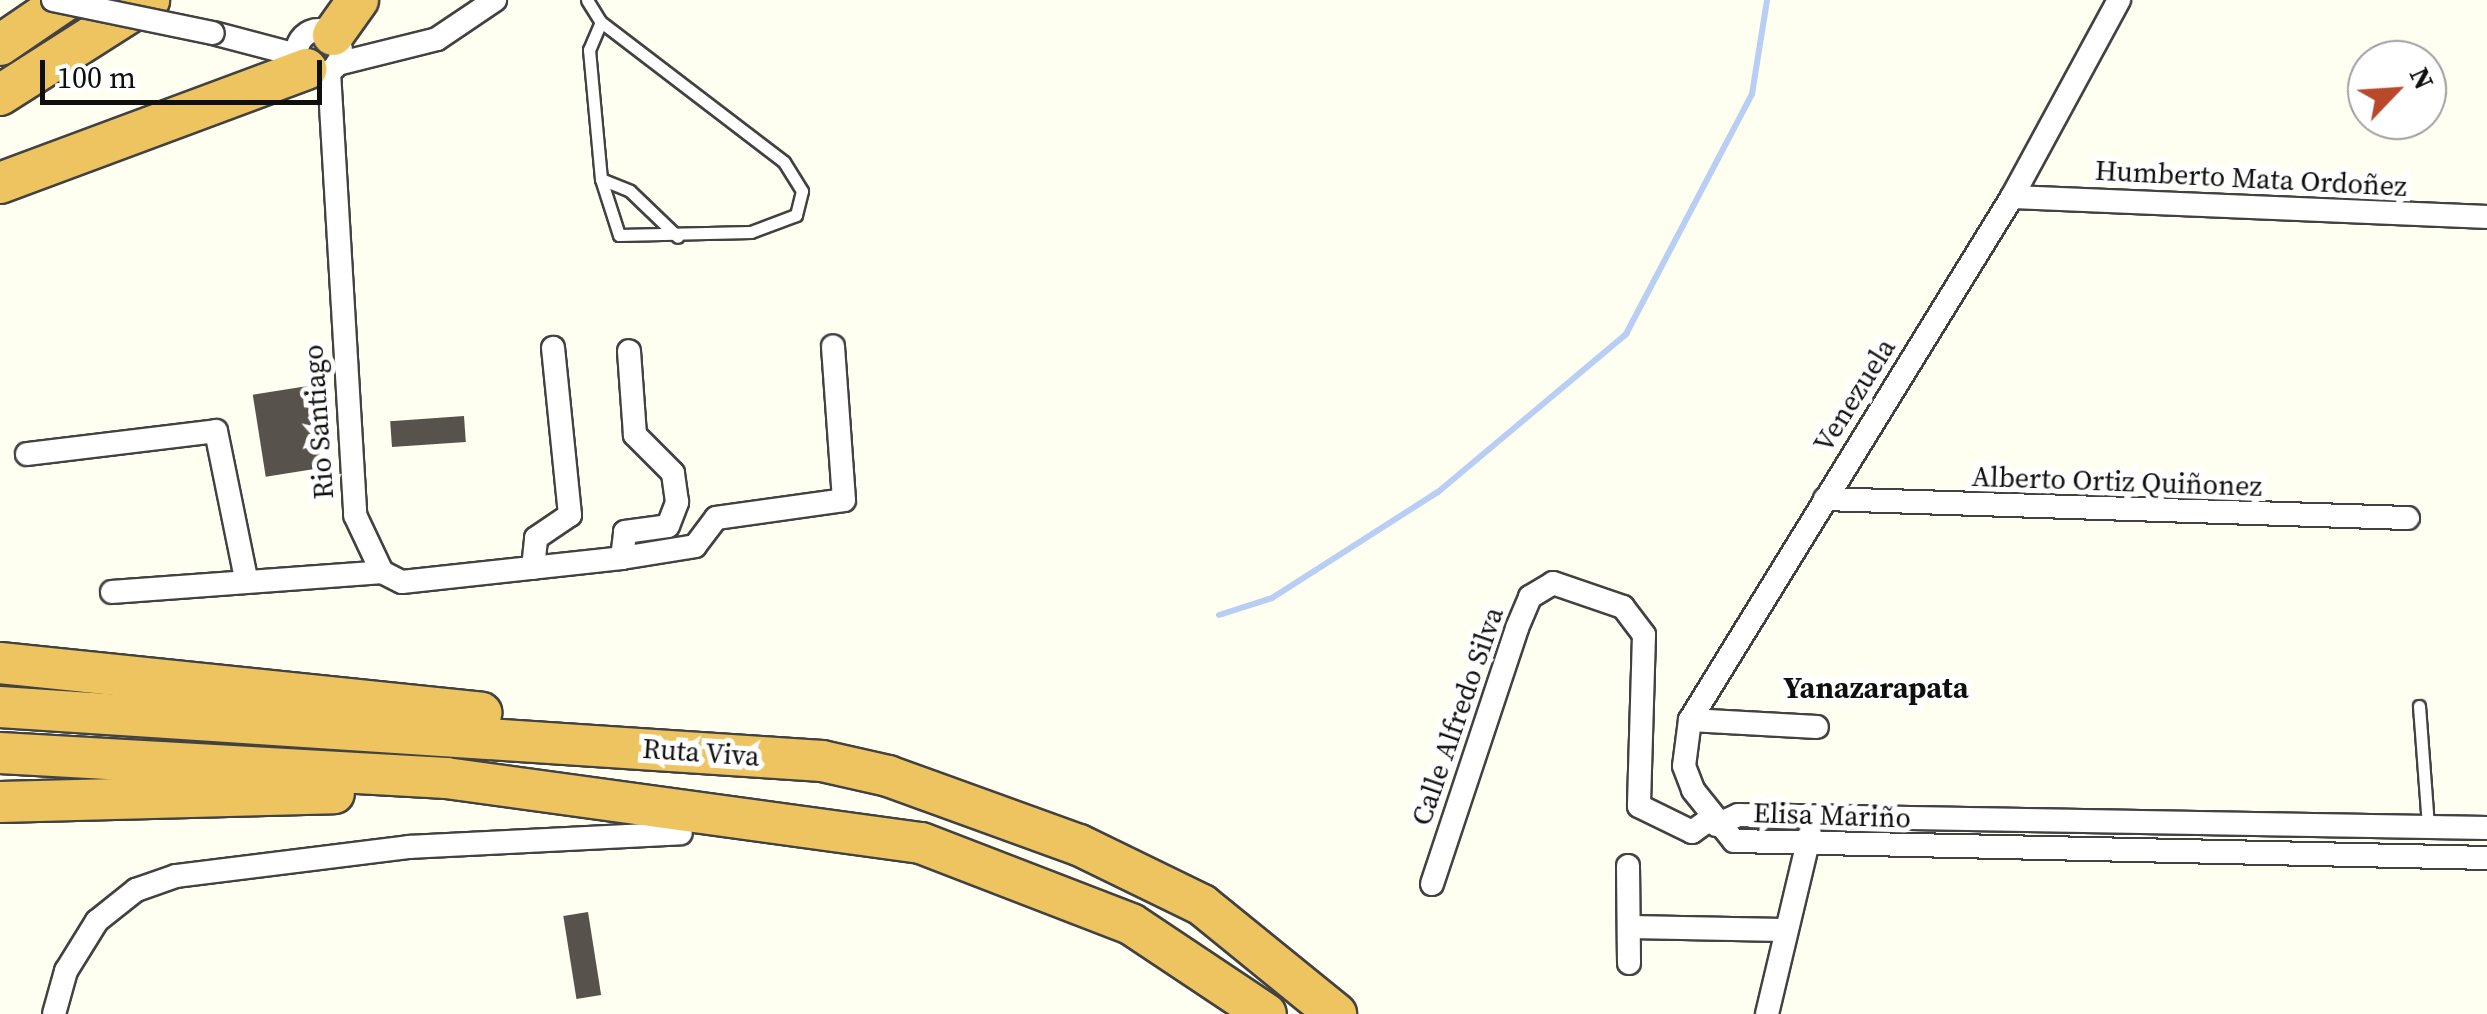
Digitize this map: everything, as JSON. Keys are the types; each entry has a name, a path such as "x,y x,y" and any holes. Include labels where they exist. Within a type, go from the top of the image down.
{"highway":[{"path":"0,46 66,0"},
{"path":"0,95 150,0"},
{"path":"0,183 320,57 358,0"},
{"path":"0,663 503,715 560,726 590,743"},
{"name":"Ruta Viva","path":"0,707 822,761 1020,822 1202,906 1336,1014"},
{"name":"Ruta Viva","path":"0,753 446,778 922,843 1131,924 1266,1014"},
{"path":"0,802 390,792 446,778"}],"street":[{"path":"53,0 320,57 377,58 437,40 496,0"},
{"name":"Venezuela","path":"1713,822 1684,766 1690,720 2012,197 2119,0"},
{"name":"Rio Santiago","path":"320,57 355,514 382,572"},
{"name":"Humberto Mata Ordoñez","path":"2012,197 2487,217"},
{"path":"112,592 246,579 382,572 402,582 622,558 694,546 716,518 844,500 833,346"},
{"path":"533,568 536,538 570,515 553,348"},
{"path":"622,558 625,532 668,526 677,502 673,473 635,435 630,351"},
{"path":"27,454 216,430 246,579"},
{"name":"Alberto Ortiz Quiñonez","path":"1825,499 2408,518"},
{"name":"Calle Alfredo Silva","path":"1432,884 1517,628 1530,597 1553,583 1622,608 1644,635 1640,806 1692,832 1713,822"},
{"path":"1690,720 1817,726"},
{"name":"Elisa Mariño","path":"1713,822 1738,816 1815,816 2428,830 2487,828"},
{"path":"1766,1014 1815,816"},
{"name":"Elisa Mariño","path":"1713,822 1734,841 1807,846 2487,858"},
{"path":"2428,830 2430,858"},
{"path":"54,1014 66,970 98,921 136,890 176,876 409,847 681,833"},
{"path":"1628,866 1629,963"},
{"path":"1629,927 1785,930"}],"lane":[{"path":"587,0 601,22 784,162 802,191 796,214 781,224 678,237 619,235 601,179 589,50 601,22"},
{"path":"601,179 630,191 678,237"},
{"path":"2419,706 2428,830"}],"building":[{"path":"314,385 327,467 266,477 253,395"},
{"path":"464,416 466,442 392,447 390,421"},
{"path":"588,912 601,995 576,999 563,916"}],"waterway":[{"path":"1219,615 1272,598 1438,492 1626,334 1752,94 1767,0"}],"district":[{"name":"Yanazarapata","path":"1876,688"}]}
